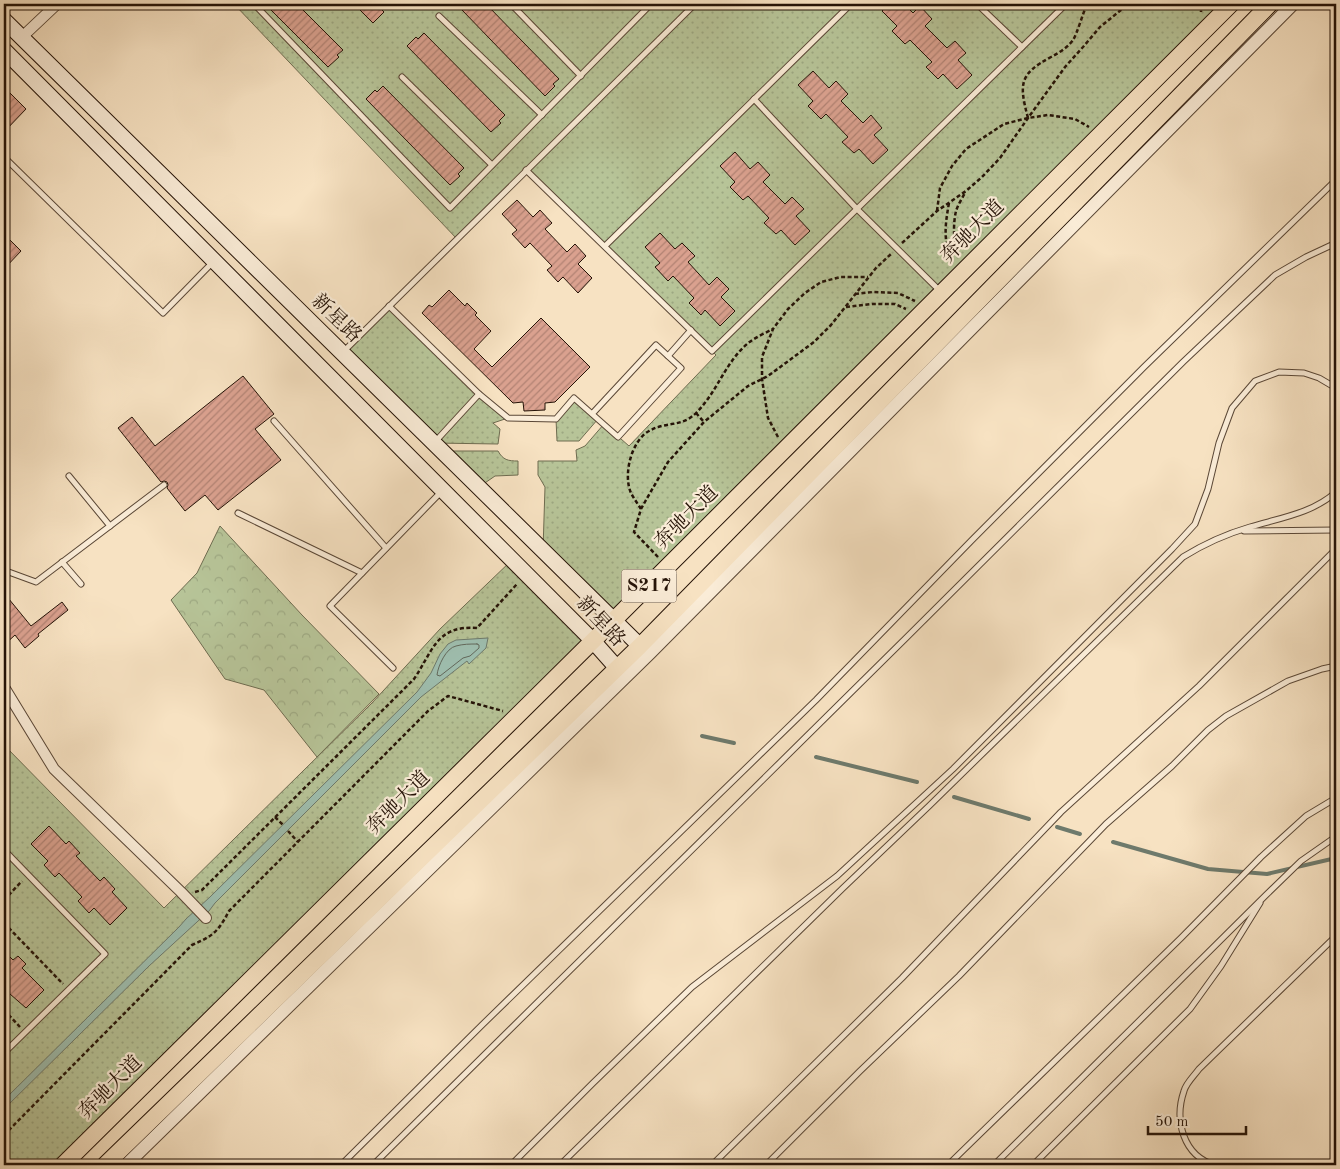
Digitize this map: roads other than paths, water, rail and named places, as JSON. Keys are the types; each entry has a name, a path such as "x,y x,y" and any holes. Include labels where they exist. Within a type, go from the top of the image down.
{"main road":[{"name":"奔驰大道","path":"63,1165 667,568 1231,4"},
{"name":"S217","path":"105,1165 609,685 617,668 1270,4"},
{"name":"新星路","path":"4,20 640,646"},
{"name":"新星路","path":"4,50 593,641 617,668"}],"street":[{"path":"21,38 57,4"},
{"path":"126,1165 1293,4"},
{"path":"4,687 54,769 206,918"}],"lane":[{"path":"254,4 450,208 651,4"},
{"path":"259,9 264,4"},
{"path":"511,4 581,76"},
{"path":"342,353 695,4"},
{"path":"605,246 851,4"},
{"path":"977,4 1022,47"},
{"path":"526,170 712,351 1066,4"},
{"path":"440,16 542,115"},
{"path":"402,77 492,165"},
{"path":"754,100 857,209 942,293"},
{"path":"4,157 163,313 214,261"},
{"path":"341,1165 816,700 1130,381 1335,183"},
{"path":"373,1165 899,646 1197,348 1275,276 1306,257 1336,243"},
{"path":"389,306 480,394 508,418 556,418 574,398 592,414 618,437 681,368 656,345 592,414"},
{"path":"668,356 691,330"},
{"path":"511,1165 692,988 837,876 960,762 1172,549 1195,524 1208,489 1219,443 1232,408 1256,381 1279,372 1304,373 1336,388"},
{"path":"434,443 480,394"},
{"path":"274,421 386,548"},
{"path":"69,476 110,526"},
{"path":"4,572 6,571 36,582 164,485"},
{"path":"393,668 330,606 443,490"},
{"path":"560,1165 1183,557 1218,538 1302,512 1326,502 1336,492"},
{"path":"238,513 362,573"},
{"path":"1239,531 1336,530"},
{"path":"712,1165 902,978 1061,812 1199,686 1336,549"},
{"path":"62,562 80,584"},
{"path":"766,1165 959,976 1106,824 1172,766 1208,730 1226,716 1288,681 1336,666"},
{"path":"948,1165 1181,938 1261,857 1306,816 1336,798"},
{"path":"994,1165 1266,894 1301,862 1336,838"},
{"path":"4,850 105,954 4,1053"},
{"path":"1033,1165 1190,1009 1221,966 1266,894"},
{"path":"1215,1165 1207,1163 1192,1150 1182,1133 1179,1111 1184,1089 1199,1069 1336,936"}],"water":[{"path":"488,638 486,648 469,664 467,661 421,697 209,911 149,966 4,1109 4,1100 417,692 448,644 456,640"}],"waterway":[{"path":"702,736 734,743"},
{"path":"816,757 917,782"},
{"path":"954,797 1029,819"},
{"path":"1057,827 1080,834"},
{"path":"1113,842 1208,869 1267,874 1336,858"}]}
